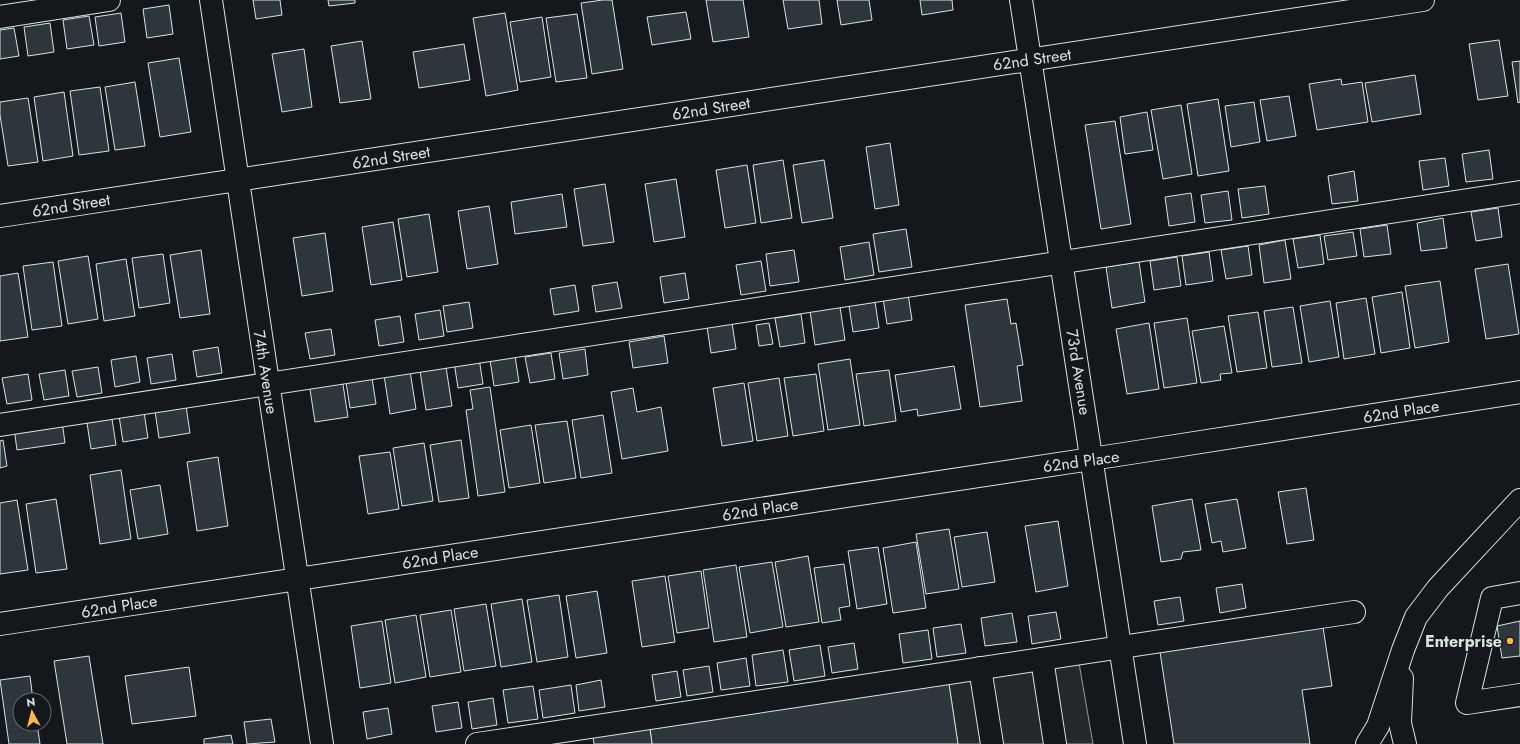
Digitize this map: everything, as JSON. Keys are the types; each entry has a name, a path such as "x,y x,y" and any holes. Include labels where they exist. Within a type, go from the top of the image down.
{"street":[{"path":"0,17 109,0"},
{"name":"74th Avenue","path":"211,0 322,744"},
{"name":"73rd Avenue","path":"1021,0 1135,744"},
{"name":"62nd Street","path":"0,216 1423,0"},
{"path":"0,425 1520,192"},
{"name":"62nd Place","path":"0,624 1092,459 1520,392"},
{"path":"1367,744 1378,726 1403,650 1416,617 1438,588 1520,500"},
{"path":"1520,593 1492,598 1467,703 1520,695"},
{"path":"477,744 1354,612"},
{"path":"1403,650 1400,723 1405,744"},
{"path":"1042,659 1055,744"},
{"path":"980,668 992,744"}],"shaded area":[{"path":"1079,663 1093,744 958,744 949,684"}],"building":[{"path":"253,0 280,0 282,15 256,19"},
{"path":"328,0 355,0 355,3 329,6"},
{"path":"612,0 623,69 592,74 581,3"},
{"path":"706,0 743,0 749,37 713,42"},
{"path":"783,0 819,0 822,24 788,29"},
{"path":"837,0 869,0 872,20 841,25"},
{"path":"920,0 952,0 953,10 922,15"},
{"path":"169,5 173,34 147,38 143,9"},
{"path":"686,12 691,39 652,45 647,17"},
{"path":"121,13 125,42 99,46 95,17"},
{"path":"505,13 518,90 486,96 473,18"},
{"path":"577,14 587,78 556,82 546,18"},
{"path":"89,16 94,45 67,49 63,20"},
{"path":"542,17 551,77 520,82 510,22"},
{"path":"50,23 54,52 28,56 24,27"},
{"path":"14,28 19,56 0,59 0,30"},
{"path":"1499,40 1508,96 1478,100 1469,44"},
{"path":"362,41 371,99 340,103 331,46"},
{"path":"464,44 470,80 419,88 413,52"},
{"path":"304,49 312,107 282,112 272,54"},
{"path":"179,58 191,132 160,137 148,63"},
{"path":"1520,61 1520,102 1518,103 1512,62"},
{"path":"1415,75 1421,114 1372,122 1365,83"},
{"path":"1341,79 1342,85 1362,82 1368,122 1317,130 1309,84"},
{"path":"135,82 145,146 115,150 105,87"},
{"path":"100,87 109,151 79,155 70,91"},
{"path":"64,92 73,156 43,161 34,97"},
{"path":"1289,96 1296,136 1267,141 1260,100"},
{"path":"28,98 38,162 8,166 0,115 0,102"},
{"path":"1218,99 1229,171 1198,176 1187,104"},
{"path":"1254,102 1260,142 1231,147 1225,106"},
{"path":"1181,105 1192,174 1163,179 1151,110"},
{"path":"1147,112 1153,150 1125,154 1120,117"},
{"path":"1115,121 1131,224 1101,229 1085,125"},
{"path":"890,143 899,205 875,209 866,147"},
{"path":"1489,150 1493,179 1466,182 1462,154"},
{"path":"1445,158 1449,186 1423,190 1419,161"},
{"path":"783,160 792,218 761,223 753,165"},
{"path":"824,160 833,218 802,223 793,165"},
{"path":"747,165 756,223 725,228 716,170"},
{"path":"1354,171 1358,201 1332,204 1328,176"},
{"path":"676,179 685,237 654,242 645,184"},
{"path":"605,184 614,242 583,246 574,189"},
{"path":"1265,186 1269,214 1242,218 1238,189"},
{"path":"1228,191 1232,220 1205,223 1201,195"},
{"path":"1191,193 1195,222 1169,226 1165,197"},
{"path":"562,194 567,227 515,234 511,202"},
{"path":"489,206 498,264 467,269 458,211"},
{"path":"1498,208 1502,237 1476,241 1471,212"},
{"path":"429,214 438,272 407,277 398,219"},
{"path":"1443,218 1447,248 1421,251 1417,223"},
{"path":"393,222 402,280 371,285 362,227"},
{"path":"1387,225 1391,254 1364,257 1360,229"},
{"path":"906,229 912,267 879,272 873,234"},
{"path":"1353,232 1357,256 1328,260 1324,236"},
{"path":"325,233 333,291 302,296 293,238"},
{"path":"1320,235 1324,264 1298,268 1293,239"},
{"path":"1285,240 1291,279 1264,283 1259,245"},
{"path":"869,242 874,275 845,280 840,247"},
{"path":"1248,246 1252,275 1226,279 1221,250"},
{"path":"201,250 210,314 180,318 170,255"},
{"path":"794,250 799,282 770,286 766,254"},
{"path":"1209,252 1213,281 1186,285 1182,256"},
{"path":"163,254 170,303 139,308 132,258"},
{"path":"88,256 98,319 68,324 58,261"},
{"path":"1177,257 1181,286 1154,290 1150,261"},
{"path":"126,259 135,316 104,321 96,264"},
{"path":"761,261 766,291 741,295 736,265"},
{"path":"53,262 62,326 32,330 23,266"},
{"path":"1139,262 1145,302 1112,308 1106,267"},
{"path":"1508,264 1519,334 1486,339 1475,269"},
{"path":"18,273 28,337 0,341 0,276"},
{"path":"685,273 689,299 664,303 660,277"},
{"path":"1440,281 1449,342 1415,348 1405,286"},
{"path":"617,282 622,308 596,312 592,286"},
{"path":"575,285 579,311 554,315 550,289"},
{"path":"1402,292 1410,348 1381,353 1372,297"},
{"path":"908,294 912,320 887,324 883,298"},
{"path":"1366,298 1375,354 1344,359 1336,303"},
{"path":"1007,299 1011,324 1016,323 1023,365 1017,366 1022,401 980,407 965,305"},
{"path":"1330,301 1339,357 1309,362 1300,306"},
{"path":"469,302 473,328 447,332 443,306"},
{"path":"875,302 879,328 853,332 849,306"},
{"path":"840,307 845,340 815,345 810,311"},
{"path":"1293,307 1302,363 1272,367 1264,311"},
{"path":"440,310 444,336 419,340 415,314"},
{"path":"1258,312 1267,368 1237,372 1228,316"},
{"path":"801,314 805,343 780,347 775,318"},
{"path":"400,316 404,342 379,346 375,320"},
{"path":"1187,318 1197,383 1164,388 1154,323"},
{"path":"732,323 736,349 711,353 707,327"},
{"path":"769,323 773,344 759,346 756,325"},
{"path":"1149,323 1159,389 1127,394 1116,329"},
{"path":"1224,326 1232,373 1220,374 1221,380 1201,383 1192,331"},
{"path":"331,329 335,355 310,359 305,333"},
{"path":"664,336 668,363 633,368 629,342"},
{"path":"218,347 222,373 197,377 193,351"},
{"path":"585,349 588,375 563,379 559,353"},
{"path":"551,353 555,379 530,383 525,357"},
{"path":"172,354 176,380 151,384 147,358"},
{"path":"136,356 140,382 115,387 111,360"},
{"path":"515,356 519,382 494,386 490,360"},
{"path":"479,358 483,384 458,388 454,362"},
{"path":"850,359 860,425 828,430 818,364"},
{"path":"954,366 961,409 918,416 917,409 901,412 895,375"},
{"path":"98,367 102,393 77,397 72,371"},
{"path":"446,367 452,406 426,410 420,371"},
{"path":"65,370 69,396 44,400 39,374"},
{"path":"889,370 896,421 864,426 856,374"},
{"path":"410,371 416,409 390,414 384,375"},
{"path":"28,374 32,400 7,404 2,378"},
{"path":"816,374 824,431 793,436 784,378"},
{"path":"342,378 348,417 315,422 309,383"},
{"path":"372,378 376,404 350,408 346,382"},
{"path":"779,378 788,436 757,441 748,383"},
{"path":"744,383 753,441 722,446 713,388"},
{"path":"490,387 505,492 478,496 466,410 473,409 470,390"},
{"path":"633,388 637,412 661,407 668,451 622,459 611,392"},
{"path":"186,406 190,433 159,438 155,411"},
{"path":"144,412 148,438 123,442 119,416"},
{"path":"603,415 612,473 581,478 572,420"},
{"path":"112,419 116,445 91,449 87,423"},
{"path":"62,421 65,443 17,450 14,428"},
{"path":"567,421 576,478 544,483 535,425"},
{"path":"531,425 540,483 509,488 500,430"},
{"path":"3,440 7,466 0,468 0,441"},
{"path":"461,440 469,498 439,502 430,445"},
{"path":"424,443 433,501 402,506 393,448"},
{"path":"390,452 399,509 368,514 359,456"},
{"path":"218,457 228,526 197,531 187,462"},
{"path":"121,470 131,539 100,544 90,475"},
{"path":"160,485 168,534 138,539 130,490"},
{"path":"1306,488 1314,540 1287,544 1278,492"},
{"path":"56,499 67,569 36,573 26,504"},
{"path":"1192,499 1201,550 1183,552 1181,559 1161,562 1152,506"},
{"path":"1237,499 1246,548 1223,552 1221,541 1212,543 1205,504"},
{"path":"17,500 28,570 0,574 0,503"},
{"path":"1058,521 1068,586 1036,592 1025,526"},
{"path":"949,529 959,589 926,594 916,534"},
{"path":"987,532 995,582 962,587 954,537"},
{"path":"916,542 926,608 893,613 883,548"},
{"path":"878,547 887,604 857,609 848,551"},
{"path":"808,556 819,622 786,627 775,562"},
{"path":"772,562 783,627 750,633 739,567"},
{"path":"844,564 850,606 839,608 841,620 822,623 814,568"},
{"path":"736,565 747,637 714,642 703,570"},
{"path":"701,571 709,628 677,633 668,576"},
{"path":"665,576 675,642 642,647 632,581"},
{"path":"1242,584 1246,608 1220,613 1216,588"},
{"path":"597,591 607,653 576,658 566,596"},
{"path":"559,595 568,657 537,662 527,600"},
{"path":"1180,597 1184,621 1158,625 1154,601"},
{"path":"522,599 532,662 501,667 491,604"},
{"path":"486,604 496,666 464,671 454,609"},
{"path":"451,610 461,672 430,677 420,615"},
{"path":"1056,612 1061,639 1032,644 1028,616"},
{"path":"1012,613 1017,642 985,646 981,618"},
{"path":"416,615 426,677 395,683 385,620"},
{"path":"382,621 391,683 360,688 351,626"},
{"name":"Enterprise","path":"1520,621 1520,656 1502,658 1497,626"},
{"path":"961,624 966,653 937,657 933,628"},
{"path":"1323,627 1332,686 1302,690 1310,744 1174,744 1160,652"},
{"path":"928,630 932,659 903,663 899,634"},
{"path":"854,643 858,669 832,673 828,647"},
{"path":"820,645 825,676 794,681 789,650"},
{"path":"783,650 788,682 756,686 752,655"},
{"path":"89,656 103,744 67,744 54,661"},
{"path":"746,658 750,686 721,690 717,663"},
{"path":"709,666 713,692 687,696 683,670"},
{"path":"189,667 196,716 132,724 125,676"},
{"path":"677,671 681,697 656,701 652,675"},
{"path":"30,676 32,692 12,692 12,732 38,732 40,744 9,744 0,680"},
{"path":"601,680 605,707 579,711 576,685"},
{"path":"949,684 958,744 652,744 650,729"},
{"path":"571,685 575,713 543,718 539,690"},
{"path":"533,686 538,719 508,723 503,690"},
{"path":"493,698 497,725 472,729 468,702"},
{"path":"458,702 462,728 436,732 432,706"},
{"path":"388,708 392,734 367,739 363,712"},
{"path":"271,719 275,742 247,744 244,722"},
{"path":"650,729 652,744 594,744 593,737"},
{"path":"231,735 233,744 204,744 204,739"}],"place":[{"name":"Enterprise","path":"1510,641"}]}
